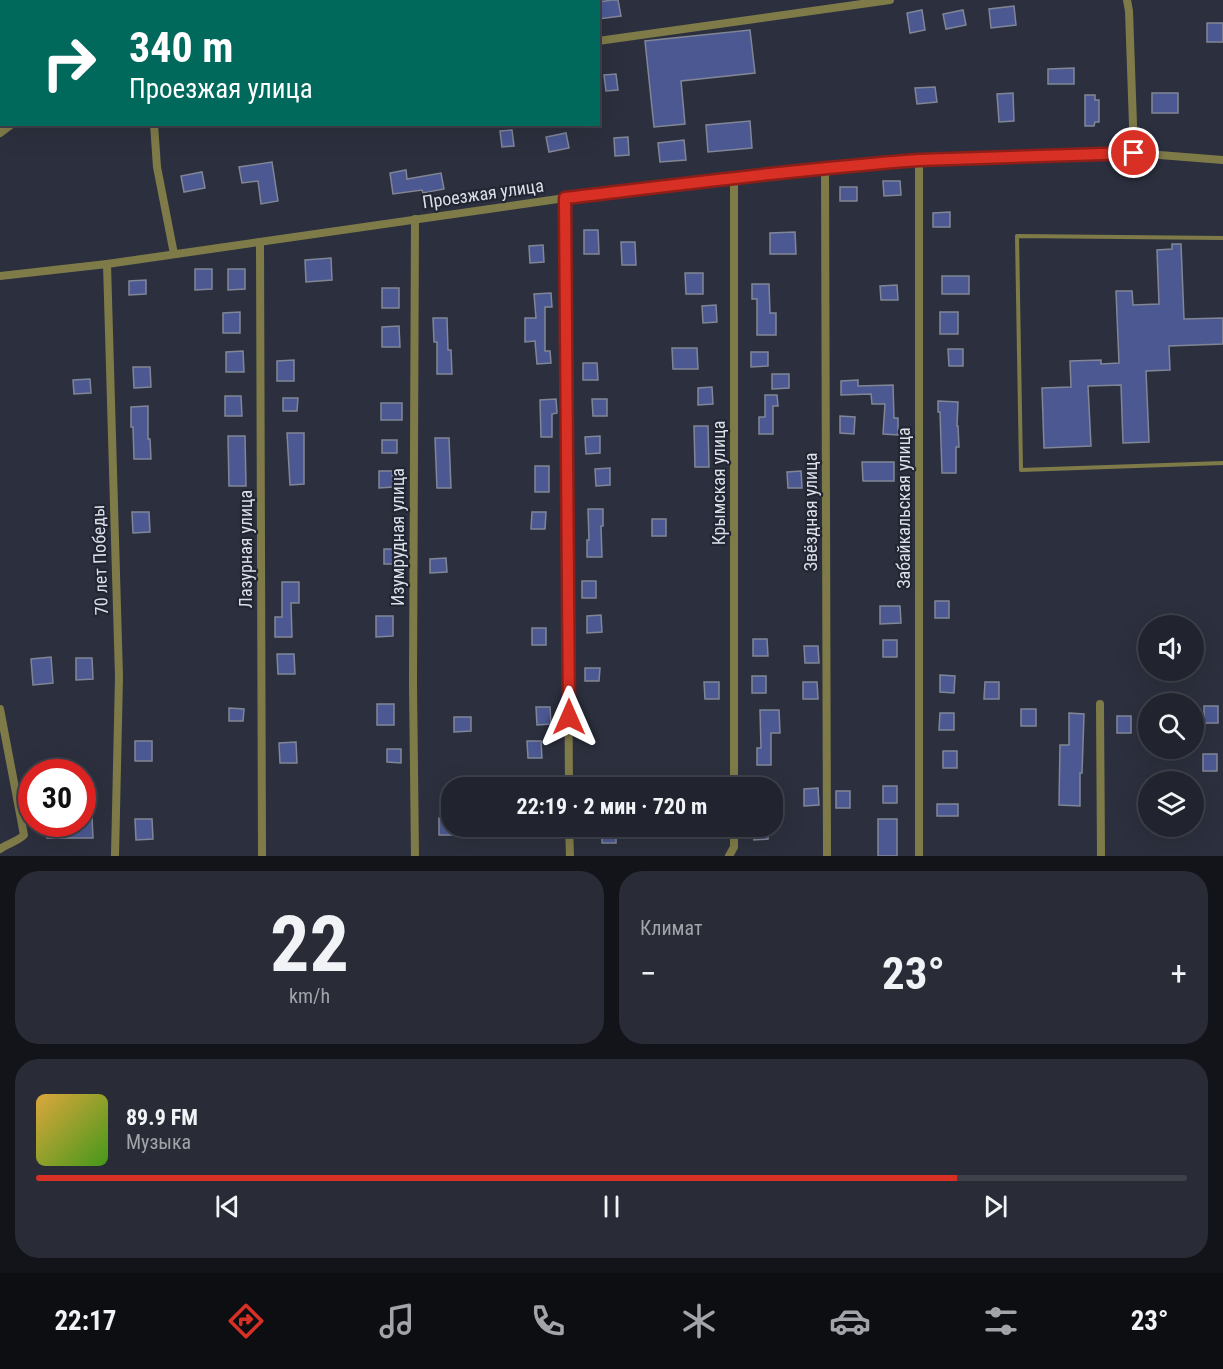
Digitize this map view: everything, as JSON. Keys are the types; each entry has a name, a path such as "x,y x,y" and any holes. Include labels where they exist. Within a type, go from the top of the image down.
{"street":[{"path":"600,41 890,0"},
{"path":"1127,0 1134,153"},
{"path":"154,126 157,167 174,254"},
{"name":"Проезжая улица","path":"0,276 107,264 565,198 825,168 919,160 1134,153 1223,160"},
{"name":"Забайкальская улица","path":"919,160 919,856"},
{"name":"Звёздная улица","path":"825,168 827,856"},
{"name":"Крымская улица","path":"734,178 734,777"},
{"path":"565,198 569,777"},
{"name":"Изумрудная улица","path":"415,219 413,683 415,856"},
{"name":"Лазурная улица","path":"260,242 262,856"},
{"name":"70 лет Победы","path":"107,264 119,677 116,856"},
{"path":"1100,704 1101,856"},
{"path":"0,709 24,835 0,849"},
{"path":"569,837 570,856"},
{"path":"729,856 734,847 734,837"}],"lane":[{"path":"1223,238 1017,236 1021,470 1223,463"}],"building":[{"path":"618,0 621,16 600,19 600,2"},
{"path":"1014,6 1016,25 991,28 989,9"},
{"path":"922,10 925,30 910,33 907,13"},
{"path":"963,10 966,25 946,29 943,14"},
{"path":"1207,23 1223,23 1223,42 1207,42"},
{"path":"750,30 755,73 681,81 685,124 654,127 645,41"},
{"path":"1074,68 1074,84 1048,84 1048,69"},
{"path":"616,74 618,90 606,91 604,75"},
{"path":"935,87 937,102 917,104 915,88"},
{"path":"1013,93 1014,121 999,122 997,94"},
{"path":"1152,93 1178,93 1178,113 1152,113"},
{"path":"1085,95 1095,95 1095,100 1099,100 1099,122 1095,122 1094,126 1085,126"},
{"path":"750,121 752,148 708,152 706,125"},
{"path":"512,130 514,146 502,147 500,131"},
{"path":"566,133 569,148 549,152 546,137"},
{"path":"628,137 629,155 615,156 614,138"},
{"path":"684,140 686,160 660,162 658,143"},
{"path":"272,162 278,201 261,204 258,181 242,183 239,167"},
{"path":"406,170 407,179 441,173 444,189 423,193 422,190 393,194 390,173"},
{"path":"202,172 205,188 184,192 181,176"},
{"path":"883,181 900,181 901,195 884,196"},
{"path":"840,187 857,187 857,201 840,201"},
{"path":"950,212 950,227 933,227 933,213"},
{"path":"584,230 598,230 599,254 584,254"},
{"path":"795,232 796,254 770,254 770,233"},
{"path":"621,242 635,242 636,265 622,265"},
{"path":"1172,244 1181,244 1184,319 1223,318 1223,344 1169,346 1170,370 1146,371 1149,442 1123,443 1121,385 1088,386 1091,446 1044,448 1042,388 1071,387 1070,361 1101,360 1101,364 1119,363 1116,291 1132,291 1133,305 1159,304 1157,250 1172,249"},
{"path":"543,245 544,262 530,263 529,246"},
{"path":"331,258 332,280 306,282 305,260"},
{"path":"195,269 212,269 212,289 195,290"},
{"path":"228,269 245,269 245,289 228,290"},
{"path":"685,273 703,273 703,294 686,294"},
{"path":"942,276 969,276 969,294 942,294"},
{"path":"146,280 146,294 129,295 129,281"},
{"path":"752,284 769,284 770,313 776,313 776,335 757,335 757,299 752,299"},
{"path":"897,285 898,300 881,300 880,286"},
{"path":"382,288 399,288 399,308 382,308"},
{"path":"551,293 552,307 545,307 545,351 550,351 551,363 537,364 535,341 525,342 525,318 536,318 534,294"},
{"path":"716,305 717,322 703,323 702,306"},
{"path":"240,312 240,333 223,333 223,313"},
{"path":"940,312 958,312 958,334 940,334"},
{"path":"433,318 447,318 448,350 451,350 452,374 437,374 437,342 434,342"},
{"path":"399,326 400,347 382,347 382,327"},
{"path":"672,348 697,348 698,369 673,369"},
{"path":"948,349 963,349 963,366 949,366"},
{"path":"243,351 244,372 226,372 226,352"},
{"path":"751,352 768,352 768,366 751,367"},
{"path":"294,360 294,381 277,381 277,361"},
{"path":"583,363 597,363 598,380 583,380"},
{"path":"133,367 150,367 151,387 134,388"},
{"path":"772,374 789,374 789,388 772,389"},
{"path":"90,379 91,393 74,394 73,380"},
{"path":"858,380 858,386 893,385 894,418 898,418 898,435 883,434 885,404 872,404 871,394 841,395 841,381"},
{"path":"712,387 713,404 698,405 698,388"},
{"path":"765,395 777,395 778,406 773,406 773,434 759,434 759,417 765,417"},
{"path":"225,396 241,396 242,416 225,416"},
{"path":"283,398 298,398 297,411 283,411"},
{"path":"556,399 557,413 552,414 552,437 541,437 540,400"},
{"path":"592,399 607,399 607,416 593,416"},
{"path":"938,401 958,402 959,447 956,447 956,473 942,473"},
{"path":"381,403 402,403 402,420 381,420"},
{"path":"148,406 148,439 150,439 151,459 134,459 131,407"},
{"path":"840,416 855,417 854,434 840,433"},
{"path":"694,426 708,426 709,467 695,467"},
{"path":"287,433 304,433 304,484 290,485"},
{"path":"228,436 245,436 246,486 229,486"},
{"path":"600,436 600,453 586,454 585,437"},
{"path":"435,438 449,438 451,488 437,488"},
{"path":"382,440 397,440 397,453 382,453"},
{"path":"862,462 894,462 894,481 863,481"},
{"path":"535,466 549,466 549,492 535,492"},
{"path":"610,468 610,485 596,486 595,469"},
{"path":"379,471 392,471 393,487 379,488"},
{"path":"801,471 802,488 788,488 787,472"},
{"path":"588,509 603,509 602,557 587,557"},
{"path":"132,512 149,512 150,532 133,533"},
{"path":"532,512 546,512 545,529 531,529"},
{"path":"652,519 666,519 666,536 652,536"},
{"path":"384,549 397,549 397,564 384,564"},
{"path":"446,558 447,572 430,573 430,559"},
{"path":"582,581 596,581 596,598 582,598"},
{"path":"282,582 299,582 299,603 291,603 292,637 275,637 275,617 282,617"},
{"path":"935,601 949,601 949,618 935,618"},
{"path":"880,606 900,606 901,623 880,624"},
{"path":"601,615 602,632 587,633 587,616"},
{"path":"376,616 393,616 393,636 376,637"},
{"path":"532,628 546,628 546,645 532,645"},
{"path":"753,639 767,639 768,656 753,656"},
{"path":"883,640 897,640 897,657 883,657"},
{"path":"804,646 818,646 819,663 805,663"},
{"path":"277,654 294,654 295,674 278,674"},
{"path":"51,657 53,683 33,685 31,659"},
{"path":"76,658 92,658 93,679 76,680"},
{"path":"585,668 600,668 599,681 585,681"},
{"path":"940,675 955,676 954,693 940,692"},
{"path":"752,676 766,676 766,693 752,693"},
{"path":"704,682 719,682 719,699 705,699"},
{"path":"803,682 817,682 818,699 803,699"},
{"path":"985,682 999,682 999,699 984,699"},
{"path":"377,704 394,704 394,725 377,725"},
{"path":"1204,706 1218,706 1218,723 1204,723"},
{"path":"536,707 550,707 551,724 537,725"},
{"path":"229,708 244,709 243,721 229,721"},
{"path":"1021,709 1036,709 1036,726 1021,726"},
{"path":"760,710 779,710 780,733 771,733 771,765 757,765 757,748 761,748"},
{"path":"940,713 954,713 954,730 939,730"},
{"path":"1069,713 1084,714 1080,806 1059,805 1060,745 1069,745"},
{"path":"1117,716 1131,716 1131,733 1117,733"},
{"path":"454,717 471,717 471,731 454,732"},
{"path":"135,741 152,741 152,761 135,761"},
{"path":"527,741 541,741 542,758 528,758"},
{"path":"296,742 297,763 280,763 279,743"},
{"path":"387,749 401,749 401,763 387,762"},
{"path":"943,751 957,751 957,768 943,768"},
{"path":"1204,754 1217,754 1217,771 1203,771"},
{"path":"883,786 897,786 897,803 883,803"},
{"path":"818,788 819,805 804,806 804,789"},
{"path":"836,791 850,791 850,808 836,808"},
{"path":"937,804 958,804 958,816 937,816"},
{"path":"439,818 441,818 441,835 439,835"},
{"path":"135,819 152,819 153,839 136,840"},
{"path":"878,819 897,819 897,856 878,856"},
{"path":"93,837 93,838 47,838"},
{"path":"602,837 616,837 616,843 602,843"},
{"path":"754,837 768,837 768,839 754,840"}],"route":[{"path":"569,717 565,198 892,162 1134,153"}]}
